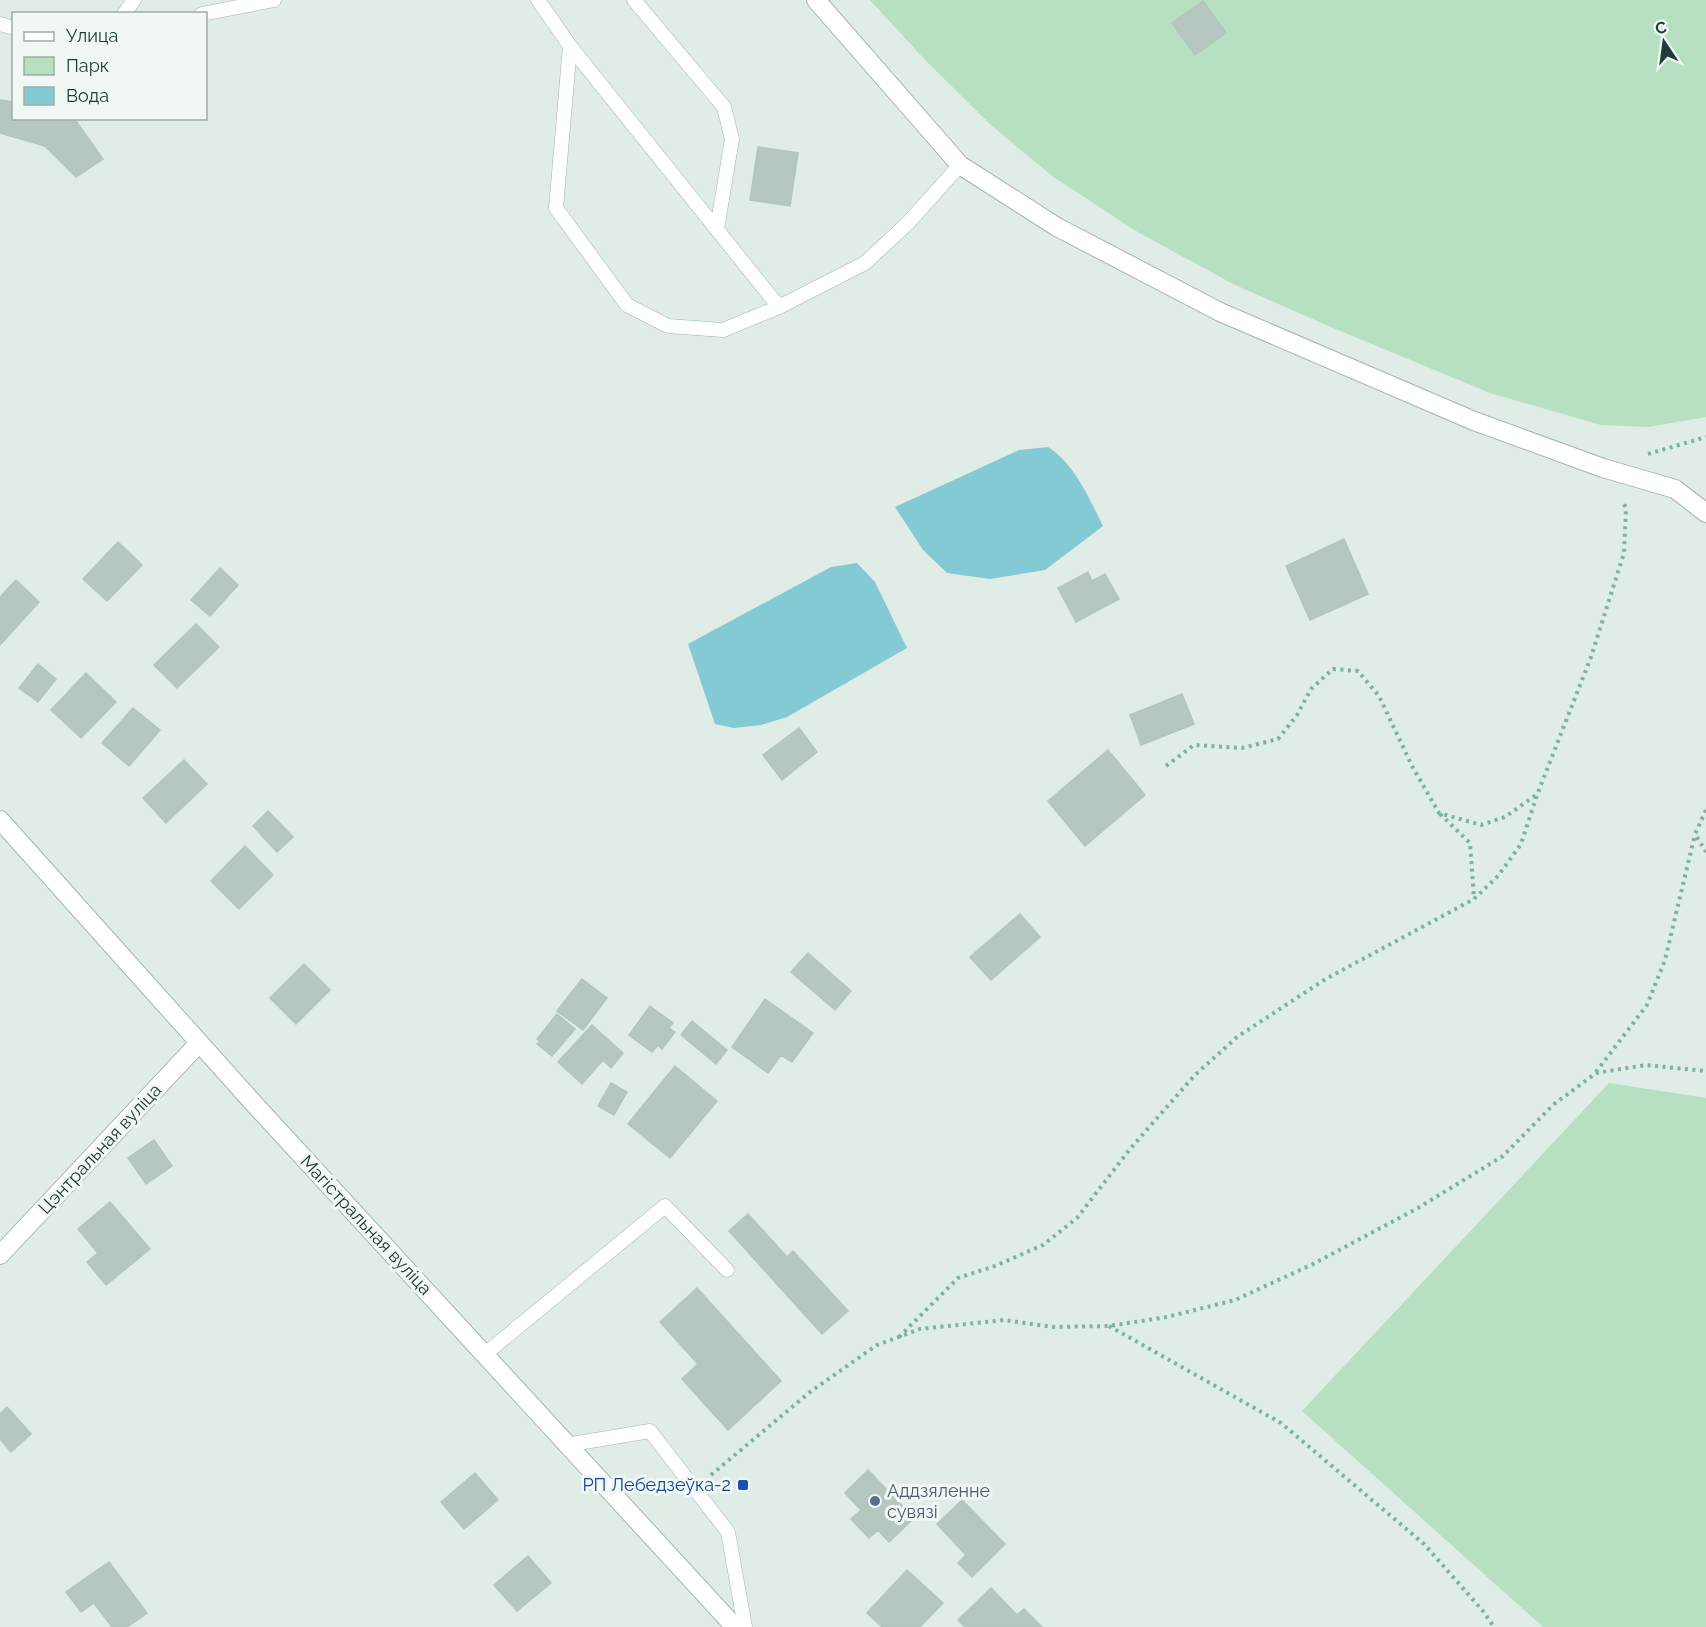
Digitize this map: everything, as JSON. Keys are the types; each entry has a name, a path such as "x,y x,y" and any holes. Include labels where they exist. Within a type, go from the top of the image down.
{"street":[{"path":"816,0 960,165 1057,227 1220,312 1474,421 1603,468 1675,489 1706,513"},
{"name":"Магістральная вуліца","path":"0,820 199,1043 735,1627"},
{"name":"Цэнтральная вуліца","path":"0,1255 199,1043"}],"lane":[{"path":"207,13 274,0"},
{"path":"538,0 570,46 780,307"},
{"path":"634,0 724,107 732,139 717,229"},
{"path":"570,46 556,208 627,305 668,326 723,330 780,307 865,263 908,223 960,165"},
{"path":"485,1354 665,1206 727,1270"},
{"path":"566,1445 650,1431 728,1532 745,1627"}],"path":[{"path":"899,1337 958,1278 995,1266 1043,1245 1077,1218 1130,1149 1194,1076 1237,1037 1324,980 1474,899 1498,876 1521,844 1537,795 1591,657 1624,553 1626,508 1603,468 1706,437"},
{"path":"1166,766 1194,745 1242,748 1278,739 1297,715 1311,689 1333,669 1358,671 1379,696 1412,766 1439,813 1470,843 1474,899"},
{"path":"1439,813 1481,825 1505,817 1537,795"},
{"path":"696,1490 731,1456 748,1445 810,1392 877,1345 920,1329 1004,1320 1053,1327 1109,1326 1167,1317 1235,1300 1313,1264 1418,1208 1503,1156 1553,1106 1596,1073 1647,1005 1665,960 1695,834 1706,810"},
{"path":"1695,834 1706,852"},
{"path":"1596,1073 1646,1065 1706,1071"},
{"path":"1109,1326 1281,1423 1424,1544 1483,1611 1494,1627"}],"green space":[{"path":"870,0 1706,0 1706,417 1648,427 1601,425 1490,393 1233,284 1136,231 1052,176 991,125 927,62"},
{"path":"1609,1083 1706,1098 1706,1627 1543,1627 1302,1411"}],"water":[{"path":"1048,447 1058,454 1074,472 1103,526 1045,570 990,579 947,573 923,550 895,507 1019,450"},
{"path":"857,563 875,582 907,648 787,717 761,725 734,728 715,724 688,644 831,567"}],"building":[{"path":"1203,1 1226,33 1195,55 1172,23"},
{"path":"0,100 12,102 12,120 75,120 103,159 76,177 45,146 0,133"},
{"path":"758,147 798,153 790,206 750,200"},
{"path":"1344,539 1368,594 1310,620 1286,566"},
{"path":"118,542 142,565 107,601 83,579"},
{"path":"220,568 238,585 210,616 191,600"},
{"path":"1088,572 1092,581 1105,574 1119,599 1076,622 1058,588"},
{"path":"16,580 39,602 0,645 0,597"},
{"path":"196,624 219,647 177,688 154,665"},
{"path":"38,664 56,679 38,702 19,688"},
{"path":"86,673 116,702 81,738 51,710"},
{"path":"1182,694 1194,724 1141,745 1130,715"},
{"path":"133,708 160,730 129,766 102,743"},
{"path":"799,728 817,752 782,780 763,755"},
{"path":"1108,750 1145,795 1085,846 1048,801"},
{"path":"184,760 207,784 166,823 143,798"},
{"path":"268,811 293,837 277,852 253,826"},
{"path":"245,846 273,875 239,909 211,881"},
{"path":"1020,914 1040,937 991,980 970,957"},
{"path":"808,953 851,991 835,1010 791,972"},
{"path":"304,964 330,990 296,1024 270,998"},
{"path":"582,979 607,998 583,1030 557,1011"},
{"path":"765,999 813,1033 792,1062 781,1055 768,1073 732,1047"},
{"path":"650,1006 673,1023 669,1028 675,1032 662,1049 658,1045 652,1052 629,1035"},
{"path":"557,1014 575,1029 552,1056 537,1044 540,1041 537,1039"},
{"path":"692,1021 727,1050 716,1064 681,1035"},
{"path":"592,1025 623,1053 611,1068 603,1060 582,1084 558,1062"},
{"path":"675,1066 717,1101 670,1158 628,1124"},
{"path":"611,1083 627,1092 614,1115 598,1106"},
{"path":"154,1140 172,1166 146,1184 128,1158"},
{"path":"110,1202 150,1249 106,1285 87,1262 98,1253 78,1229"},
{"path":"748,1214 787,1257 793,1251 848,1311 822,1334 729,1231"},
{"path":"697,1288 781,1381 728,1430 682,1379 698,1364 660,1322"},
{"path":"7,1407 31,1434 11,1452 0,1439 0,1414"},
{"name":"Аддзяленне сувязі","path":"868,1470 914,1518 889,1542 878,1530 869,1538 851,1519 861,1510 845,1493"},
{"path":"475,1473 498,1500 464,1529 441,1502"},
{"path":"962,1500 1005,1544 972,1577 958,1563 966,1555 937,1524"},
{"path":"528,1556 551,1583 517,1611 494,1585"},
{"path":"109,1562 147,1613 127,1627 112,1627 94,1603 81,1612 66,1592"},
{"path":"907,1570 943,1603 920,1627 882,1627 867,1613"},
{"path":"991,1588 1017,1615 1024,1609 1042,1627 965,1627 958,1620"}],"place":[{"name":"РП Лебедзеўка-2","path":"743,1485"},
{"name":"Аддзяленне сувязі","path":"875,1501"}]}
